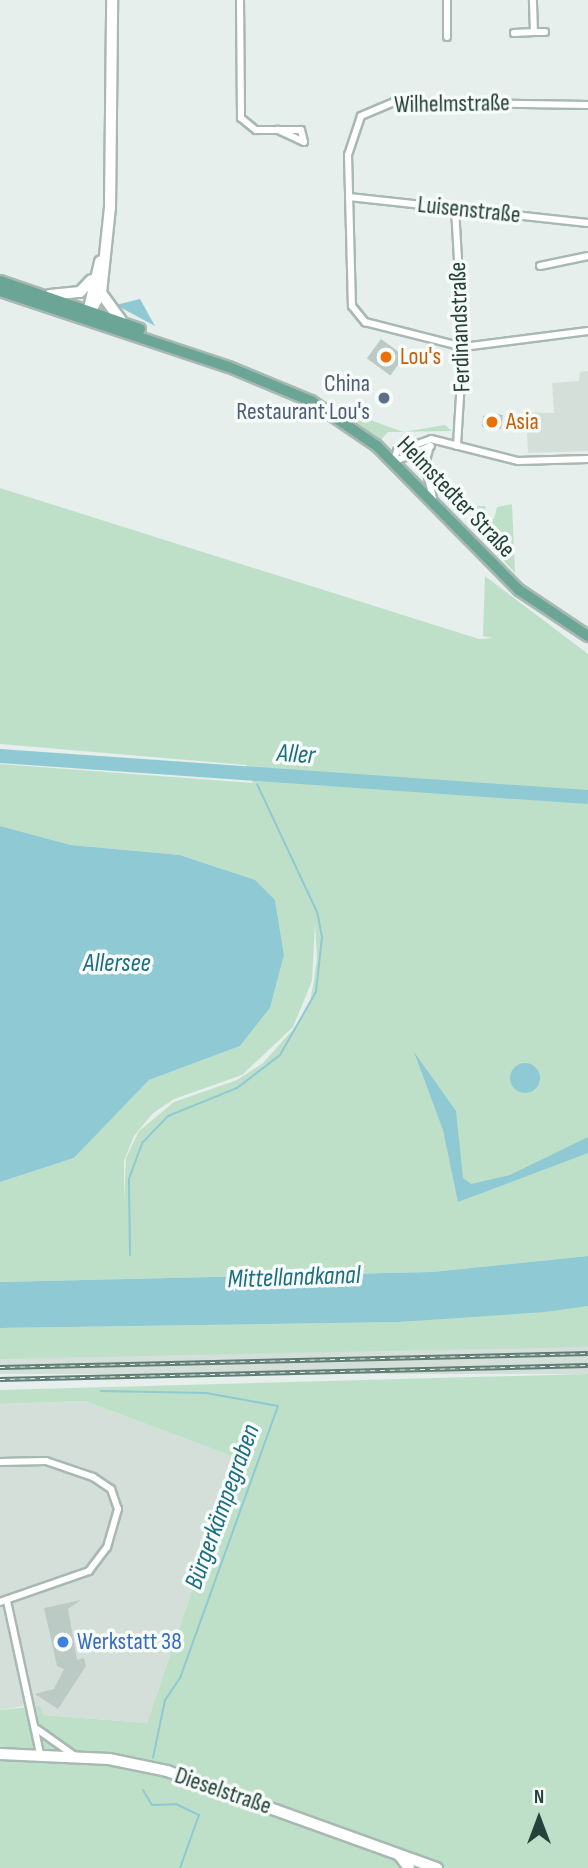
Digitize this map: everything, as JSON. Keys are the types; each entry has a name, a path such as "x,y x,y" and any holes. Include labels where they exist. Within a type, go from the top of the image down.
{"main road":[{"path":"89,312 101,293 105,248 112,0"},
{"path":"89,312 97,271 105,248"},
{"path":"50,295 80,292 97,271"},
{"path":"0,281 50,295 229,367"},
{"path":"0,292 72,312 89,312 121,321 229,367"},
{"path":"101,293 121,321"},
{"name":"Helmstedter Straße","path":"229,367 291,391 353,427 394,461 519,590 588,636"},
{"name":"Dieselstraße","path":"0,1754 75,1756 189,1778 435,1868"},
{"path":"399,1855 409,1868"}],"street":[{"path":"240,0 241,118 256,130 278,130"},
{"path":"447,0 447,37"},
{"path":"533,0 534,32"},
{"path":"514,33 545,32"},
{"name":"Wilhelmstraße","path":"463,346 379,326 356,313 349,197 353,127 382,105 588,105"},
{"name":"Luisenstraße","path":"349,197 588,223"},
{"name":"Ferdinandstraße","path":"455,208 463,346 457,446"},
{"path":"540,266 588,256"},
{"path":"463,346 588,331"},
{"path":"394,461 412,442 443,443 518,461 588,459"},
{"path":"394,461 443,443"},
{"path":"430,446 425,464 435,504"},
{"path":"0,1462 46,1461 93,1477 111,1489 118,1509 107,1547 89,1571 3,1601 40,1754"},
{"path":"36,1729 75,1756"}],"shaded area":[{"path":"588,371 588,451 528,453 526,412 554,413 552,383 579,381 580,372"},
{"path":"0,1347 588,1347 588,1374 0,1374"},
{"path":"85,1401 237,1458 147,1723 44,1715 24,1706 0,1710 0,1404"}],"green space":[{"path":"365,418 402,432 388,432 380,441 355,421"},
{"path":"445,425 452,431 405,432"},
{"path":"0,488 479,639 493,638 483,636 485,576 588,654 588,1256 432,1272 0,1282 0,1182 74,1158 149,1080 240,1046 270,1008 284,955 275,900 222,869 180,855 71,845 0,826 0,764 253,783 246,765 0,744","holes":["315,923 317,958 310,1001 297,1025 262,1064 237,1080 174,1102 139,1131 126,1158 124,1203 124,1161 134,1136 153,1113 174,1099 242,1075 293,1027 312,981"]},
{"path":"512,504 515,573 469,522 477,506 485,506 487,519 494,519 497,507"},
{"path":"588,1306 588,1347 0,1359 0,1328 400,1322"},
{"path":"588,1374 588,1868 0,1868 0,1710 40,1706 44,1715 147,1723 237,1458 85,1401 0,1404 0,1390"}],"water":[{"path":"140,299 155,326 116,305"},
{"path":"0,749 588,790 588,804 0,763"},
{"name":"Allersee","path":"0,826 71,845 180,855 255,880 275,900 284,955 270,1008 240,1046 149,1080 74,1158 0,1182"},
{"path":"414,1052 456,1111 463,1178 471,1184 510,1175 588,1137 588,1153 458,1202 443,1130"},
{"path":"525,1063 531,1064 539,1072 539,1084 531,1092 525,1093 519,1092 511,1084 510,1078 511,1072 519,1064"},
{"name":"Mittellandkanal","path":"588,1256 588,1306 545,1312 399,1322 0,1328 0,1282 432,1272"}],"building":[{"name":"Lou's","path":"381,339 404,356 390,375 367,358"},
{"name":"Asia","path":"492,413 503,415 501,429 482,427 483,416"},
{"name":"Werkstatt 38","path":"81,1600 68,1609 77,1660 84,1658 86,1666 58,1709 35,1694 54,1689 64,1669 57,1666 44,1608"}],"waterway":[{"name":"Bürgerkämpegraben","path":"130,1255 129,1179 142,1143 168,1116 237,1088 280,1055 316,992 322,937 317,912 257,784"},
{"name":"Bürgerkämpegraben","path":"101,1391 206,1393 278,1406 180,1678 165,1700 153,1758"},
{"name":"Bürgerkämpegraben","path":"143,1790 152,1805 176,1804 199,1815 180,1868"}],"railway":[{"path":"0,1367 588,1353"},
{"path":"0,1379 588,1365"}],"place":[{"name":"Lou's","path":"386,357"},
{"name":"China Restaurant Lou's","path":"384,398"},
{"name":"Asia","path":"492,422"},
{"name":"Werkstatt 38","path":"63,1642"}],"water label":[{"name":"Aller","path":"296,755"}]}
